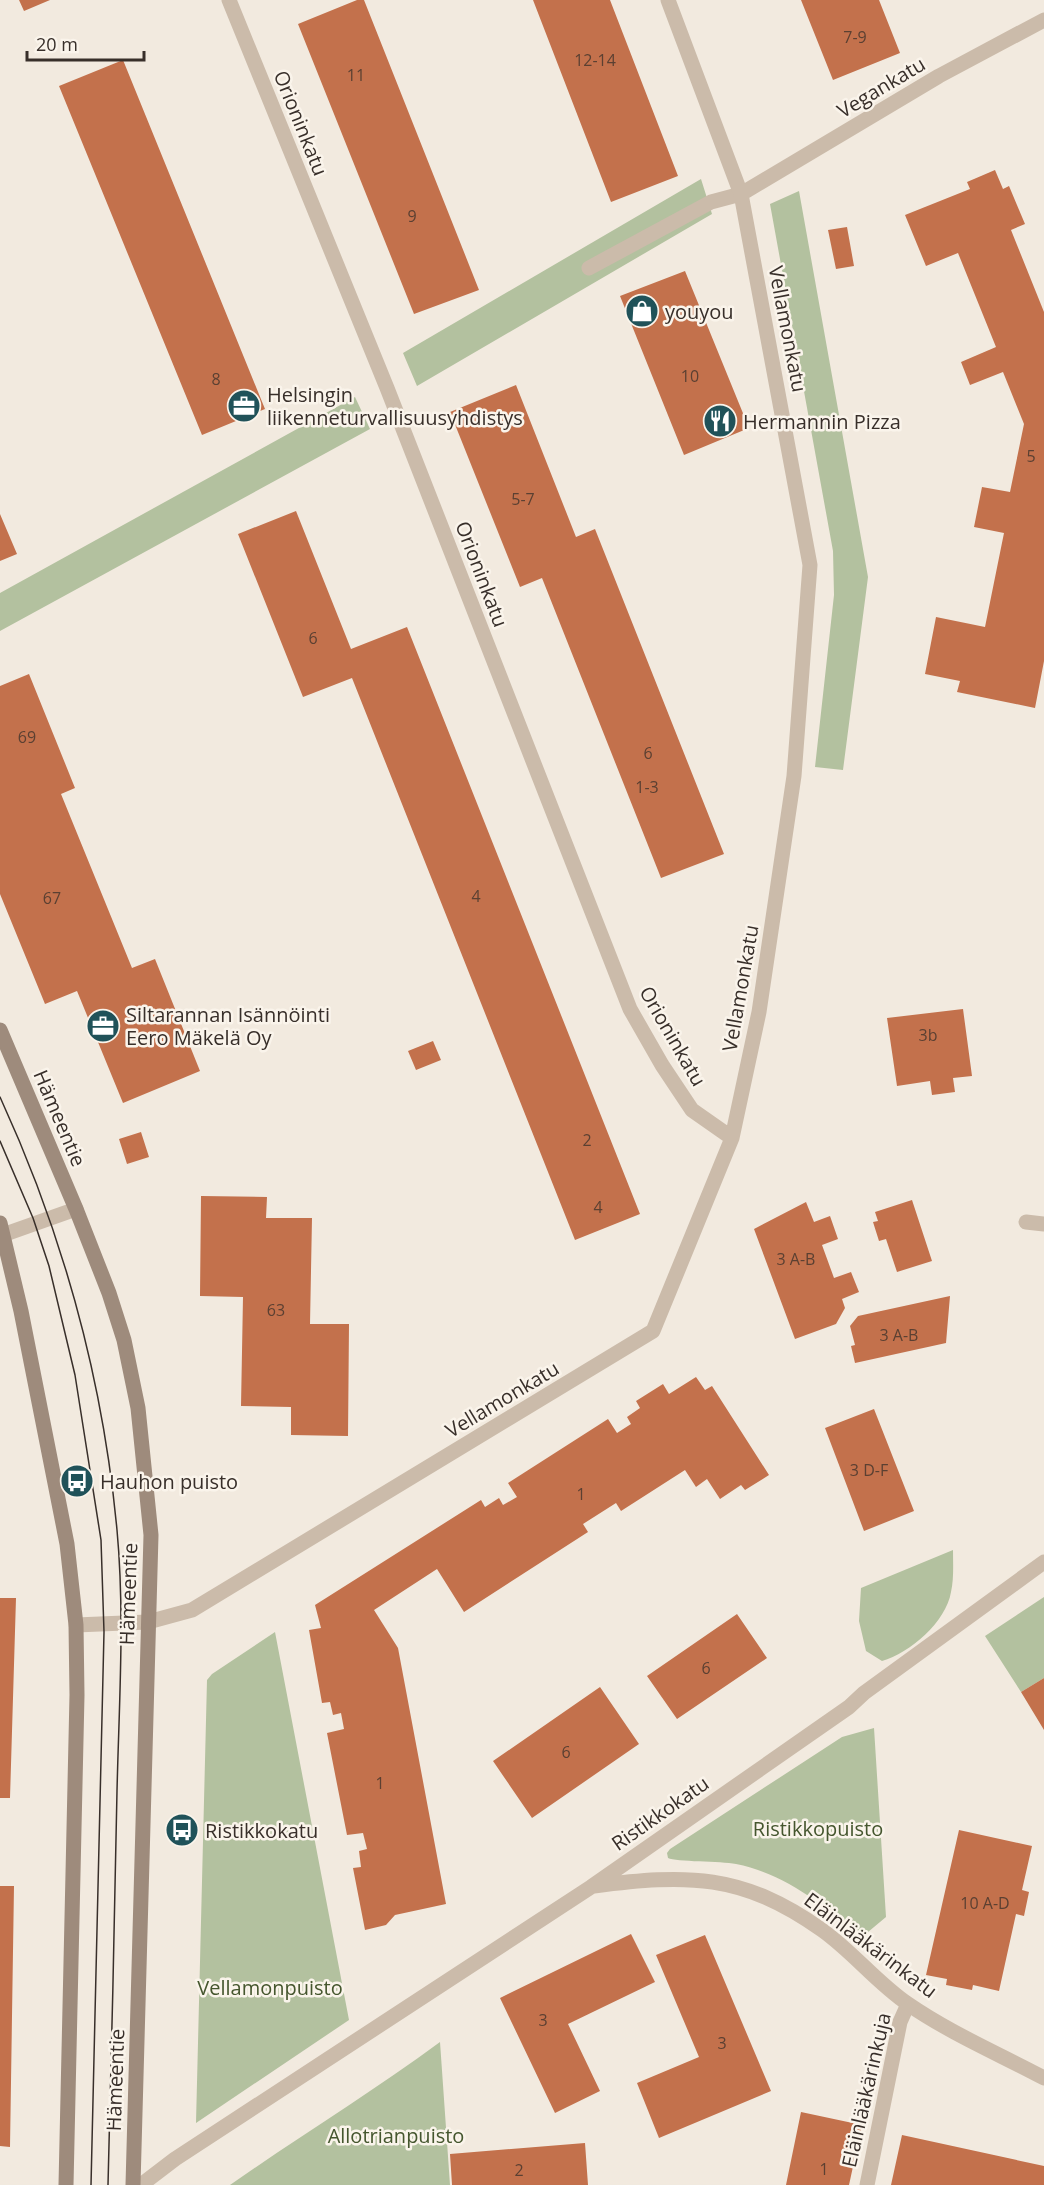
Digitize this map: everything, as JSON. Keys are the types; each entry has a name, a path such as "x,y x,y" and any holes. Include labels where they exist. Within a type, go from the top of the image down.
{"main road":[{"name":"Hämeentie","path":"0,1030 109,1293 124,1340 138,1408 151,1534 133,2185"},
{"path":"1,1231 67,1544 75,1625 77,1695 66,2185"}],"street":[{"name":"Vellamonkatu","path":"75,1625 148,1622 192,1610 214,1599 653,1330 732,1138 759,1012 796,766 810,565 741,194 668,0"},
{"name":"Orioninkatu","path":"232,1 387,388 630,1009 662,1065 692,1110 732,1138"},
{"name":"Vegankatu","path":"589,268 711,202 741,194 939,76 1044,20"},
{"path":"1,1231 76,1209"},
{"path":"1026,1222 1044,1224"},
{"name":"Ristikkokatu","path":"141,2185 174,2159 591,1887 849,1707 864,1693 1044,1562"},
{"name":"Eläinlääkärinkatu","path":"591,1887 669,1878 697,1878 747,1889 778,1903 823,1930 908,2004 1044,2078"},
{"name":"Eläinlääkärinkuja","path":"867,2185 900,2022 908,2004"}],"green space":[{"path":"701,179 712,214 417,386 403,353"},
{"path":"799,191 868,577 843,770 815,767 834,595 833,551 770,204"},
{"path":"355,397 370,429 0,631 0,593"},
{"path":"953,1550 951,1592 948,1603 934,1625 915,1644 893,1657 882,1661 866,1651 859,1621 861,1588"},
{"path":"1044,1597 1044,1678 1021,1692 985,1636"},
{"name":"Vellamonpuisto","path":"275,1632 349,2020 196,2123 207,1680 212,1674"},
{"name":"Ristikkopuisto","path":"874,1728 886,1917 862,1937 819,1903 771,1875 736,1864 668,1858 667,1853 670,1849 842,1737"},
{"name":"Allotrianpuisto","path":"440,2042 450,2185 230,2185 388,2079"}],"building":[{"path":"19,0 50,0 24,11"},
{"path":"357,0 364,0 479,290 414,314 298,24"},
{"path":"533,0 610,0 678,176 611,202"},
{"path":"801,0 879,0 900,53 833,80"},
{"path":"123,60 265,409 202,435 59,86"},
{"path":"995,170 1003,189 1009,186 1025,224 1011,230 1044,312 1044,661 1035,708 957,692 960,681 925,674 936,617 985,627 1004,533 974,527 982,487 1010,492 1024,424 1003,372 970,385 961,362 996,347 958,253 926,266 905,215 970,189 967,182"},
{"path":"847,227 854,266 836,269 828,230"},
{"path":"685,271 749,428 684,455 620,296"},
{"path":"516,385 576,537 595,529 724,854 661,878 542,578 520,587 450,412"},
{"path":"296,511 351,649 407,627 640,1214 575,1240 352,678 303,697 238,534"},
{"path":"0,514 17,554 0,561"},
{"path":"29,674 75,788 61,794 132,968 155,959 200,1071 123,1103 77,991 45,1004 0,894 0,686"},
{"path":"963,1009 972,1076 953,1078 955,1092 932,1095 930,1081 897,1086 887,1018"},
{"path":"433,1041 441,1060 416,1070 408,1051"},
{"path":"141,1132 149,1157 127,1164 119,1139"},
{"path":"201,1196 267,1197 266,1218 312,1218 310,1324 349,1324 348,1436 291,1435 291,1407 241,1406 243,1297 200,1296"},
{"path":"912,1200 932,1261 897,1272 886,1239 879,1241 873,1222 878,1221 875,1212"},
{"path":"806,1202 814,1222 830,1216 838,1239 822,1245 834,1278 851,1272 859,1292 842,1299 845,1308 836,1324 795,1339 754,1229"},
{"path":"950,1296 946,1343 855,1363 851,1346 855,1345 850,1326 858,1316"},
{"path":"696,1377 705,1390 712,1386 769,1475 745,1490 741,1485 720,1499 707,1479 696,1487 685,1470 621,1511 616,1503 583,1524 588,1532 464,1612 437,1569 374,1610 398,1648 446,1904 395,1915 386,1925 365,1930 353,1868 361,1867 359,1851 367,1849 363,1833 347,1835 327,1733 344,1729 341,1713 333,1715 330,1702 322,1703 309,1630 321,1628 315,1605 481,1500 485,1507 499,1498 503,1505 517,1497 508,1483 608,1419 617,1433 631,1424 627,1417 640,1408 636,1401 663,1384 669,1394"},
{"path":"874,1409 914,1511 864,1531 825,1428"},
{"path":"76,1464 80,1488 75,1489 71,1465"},
{"path":"0,1598 16,1598 10,1798 0,1798"},
{"path":"737,1614 767,1658 677,1719 647,1676"},
{"path":"1044,1678 1044,1730 1021,1692"},
{"path":"600,1687 639,1744 532,1818 493,1761"},
{"path":"959,1830 1032,1846 1022,1890 1029,1892 1024,1916 1016,1914 999,1991 973,1985 972,1990 946,1985 947,1979 926,1975"},
{"path":"0,1886 14,1886 10,2147 0,2146"},
{"path":"631,1934 655,1982 568,2024 600,2091 555,2113 500,1998"},
{"path":"705,1935 771,2091 659,2138 637,2083 699,2057 656,1955"},
{"path":"801,2112 862,2125 849,2185 786,2185"},
{"path":"902,2135 1044,2166 1044,2185 891,2185"},
{"path":"585,2143 588,2185 452,2185 450,2154"}],"tram line":[{"path":"0,1097 43,1201 77,1309 102,1418 117,1530 121,1595 121,1660 108,2185"},
{"path":"0,1141 33,1218 49,1266 75,1375 101,1540 104,1632 91,2185"}],"place":[{"name":"youyou","path":"642,311"},
{"name":"Helsingin liikenneturvallisuusyhdistys","path":"244,406"},
{"name":"Hermannin Pizza","path":"720,421"},
{"name":"Siltarannan Isännöinti Eero Mäkelä Oy","path":"103,1026"},
{"name":"Hauhon puisto","path":"77,1481"},
{"name":"Ristikkokatu","path":"182,1830"}]}
